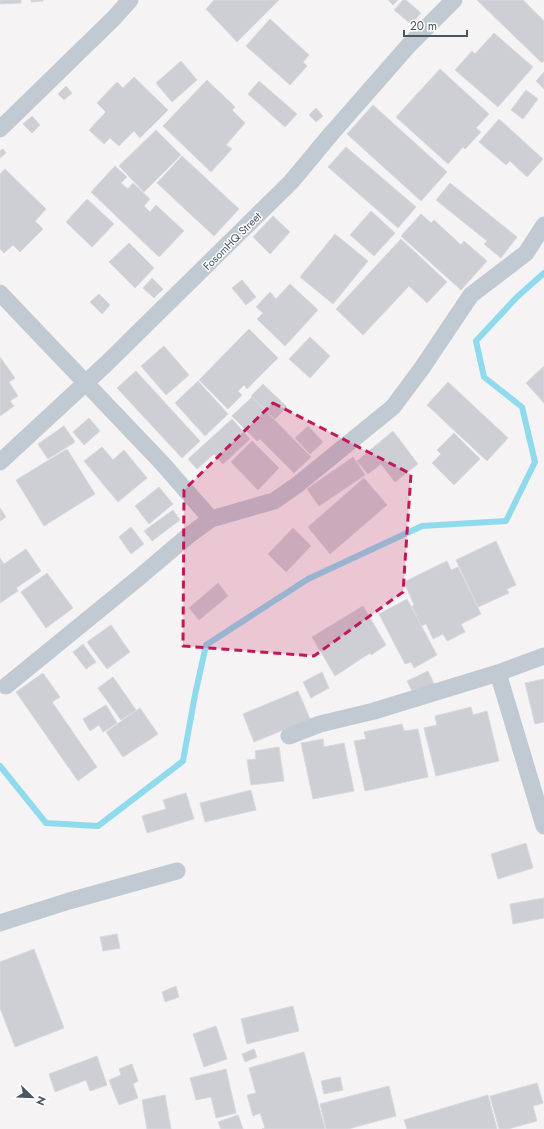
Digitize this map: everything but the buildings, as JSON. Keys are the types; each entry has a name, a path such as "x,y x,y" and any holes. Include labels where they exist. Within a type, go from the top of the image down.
{"street":[{"path":"0,129 115,17 130,0"},
{"name":"FosomHQ Street","path":"0,462 86,383 291,182 404,51 454,0"},
{"path":"6,686 188,536 211,520 274,501 298,485 393,407 422,368 471,295 526,253 544,226"},
{"path":"0,293 162,462 211,520"},
{"path":"289,736 320,724 374,711 498,673 544,656"},
{"path":"498,673 544,826"},
{"path":"0,923 69,900 177,871"}],"highlighted area":[{"path":"273,403 411,474 403,592 314,656 183,646 184,490"}],"waterway":[{"path":"0,766 46,823 98,826 183,761 206,645 308,579 422,526 506,521 535,462 522,407 484,377 476,341 517,297 544,273"}]}
